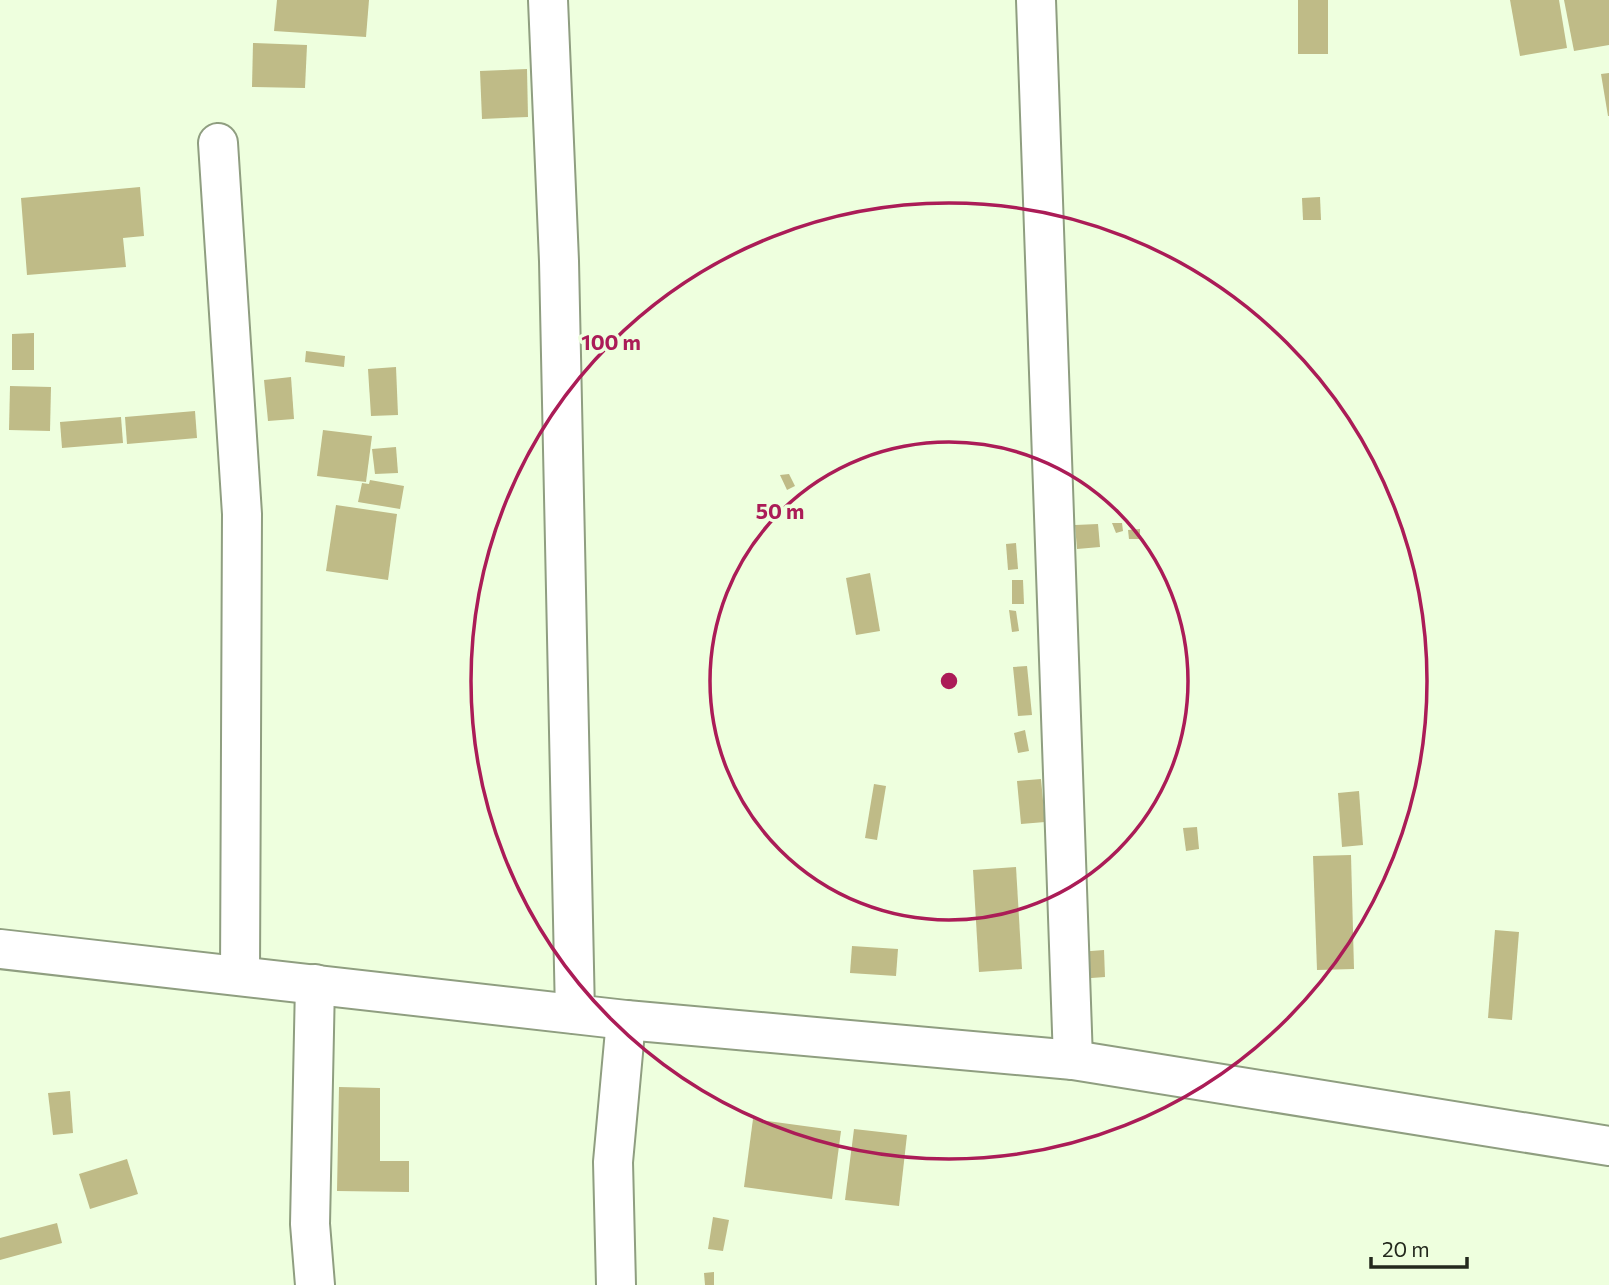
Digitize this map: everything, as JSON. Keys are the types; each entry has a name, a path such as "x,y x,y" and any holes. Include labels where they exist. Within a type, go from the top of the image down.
{"street":[{"path":"548,0 559,261 575,1014"},
{"path":"1036,0 1073,1060"},
{"path":"218,143 242,514 240,975"},
{"path":"0,949 625,1020 1073,1060 1609,1146"},
{"path":"315,984 310,1224 315,1285"},
{"path":"616,1285 613,1163 625,1020"}],"building":[{"path":"277,0 369,0 366,37 274,31"},
{"path":"1298,0 1328,0 1328,54 1298,54"},
{"path":"1510,0 1559,0 1567,48 1520,56"},
{"path":"1564,0 1609,0 1609,45 1574,51"},
{"path":"253,43 307,45 305,88 252,87"},
{"path":"527,69 528,117 482,119 480,71"},
{"path":"1609,73 1609,116 1608,116 1601,74"},
{"path":"140,187 144,236 123,238 126,267 27,275 21,198"},
{"path":"1320,197 1321,220 1303,220 1302,198"},
{"path":"34,333 34,370 12,370 12,334"},
{"path":"306,351 345,356 344,367 305,362"},
{"path":"396,367 398,415 371,416 368,369"},
{"path":"291,377 294,419 268,421 264,380"},
{"path":"10,386 51,387 50,431 9,430"},
{"path":"195,411 197,438 127,444 125,417"},
{"path":"121,417 123,443 62,448 60,422"},
{"path":"323,430 372,436 366,482 317,476"},
{"path":"396,447 398,473 375,474 372,449"},
{"path":"789,474 795,486 787,490 780,475"},
{"path":"370,480 404,486 400,509 358,502 362,483 369,484"},
{"path":"336,505 397,514 388,580 326,571"},
{"path":"1112,523 1122,523 1123,531 1116,533"},
{"path":"1098,524 1100,547 1077,549 1075,525"},
{"path":"1140,529 1140,539 1129,539 1128,530"},
{"path":"1016,543 1018,569 1008,570 1006,544"},
{"path":"870,573 880,631 856,635 846,578"},
{"path":"1012,580 1023,580 1024,604 1012,604"},
{"path":"1009,610 1016,611 1019,631 1012,632"},
{"path":"1027,666 1032,715 1018,716 1013,667"},
{"path":"1025,730 1029,751 1018,753 1014,733"},
{"path":"1041,779 1045,822 1021,824 1017,781"},
{"path":"874,784 886,786 877,840 865,838"},
{"path":"1359,791 1363,845 1342,847 1338,793"},
{"path":"1197,827 1199,849 1186,851 1183,828"},
{"path":"1351,855 1354,969 1317,970 1313,856"},
{"path":"1016,867 1022,969 979,972 973,870"},
{"path":"1495,930 1519,932 1512,1020 1488,1018"},
{"path":"852,946 898,949 896,976 850,973"},
{"path":"1104,950 1105,977 1078,979 1078,952"},
{"path":"339,1087 380,1088 380,1161 409,1161 409,1192 337,1191"},
{"path":"70,1091 73,1133 53,1135 48,1093"},
{"path":"753,1119 841,1131 832,1199 744,1187"},
{"path":"854,1129 907,1135 899,1206 845,1200"},
{"path":"127,1159 138,1194 90,1209 79,1174"},
{"path":"713,1217 729,1220 723,1251 708,1249"},
{"path":"57,1223 62,1243 0,1260 0,1238"},
{"path":"714,1272 714,1285 705,1285 704,1273"}]}
